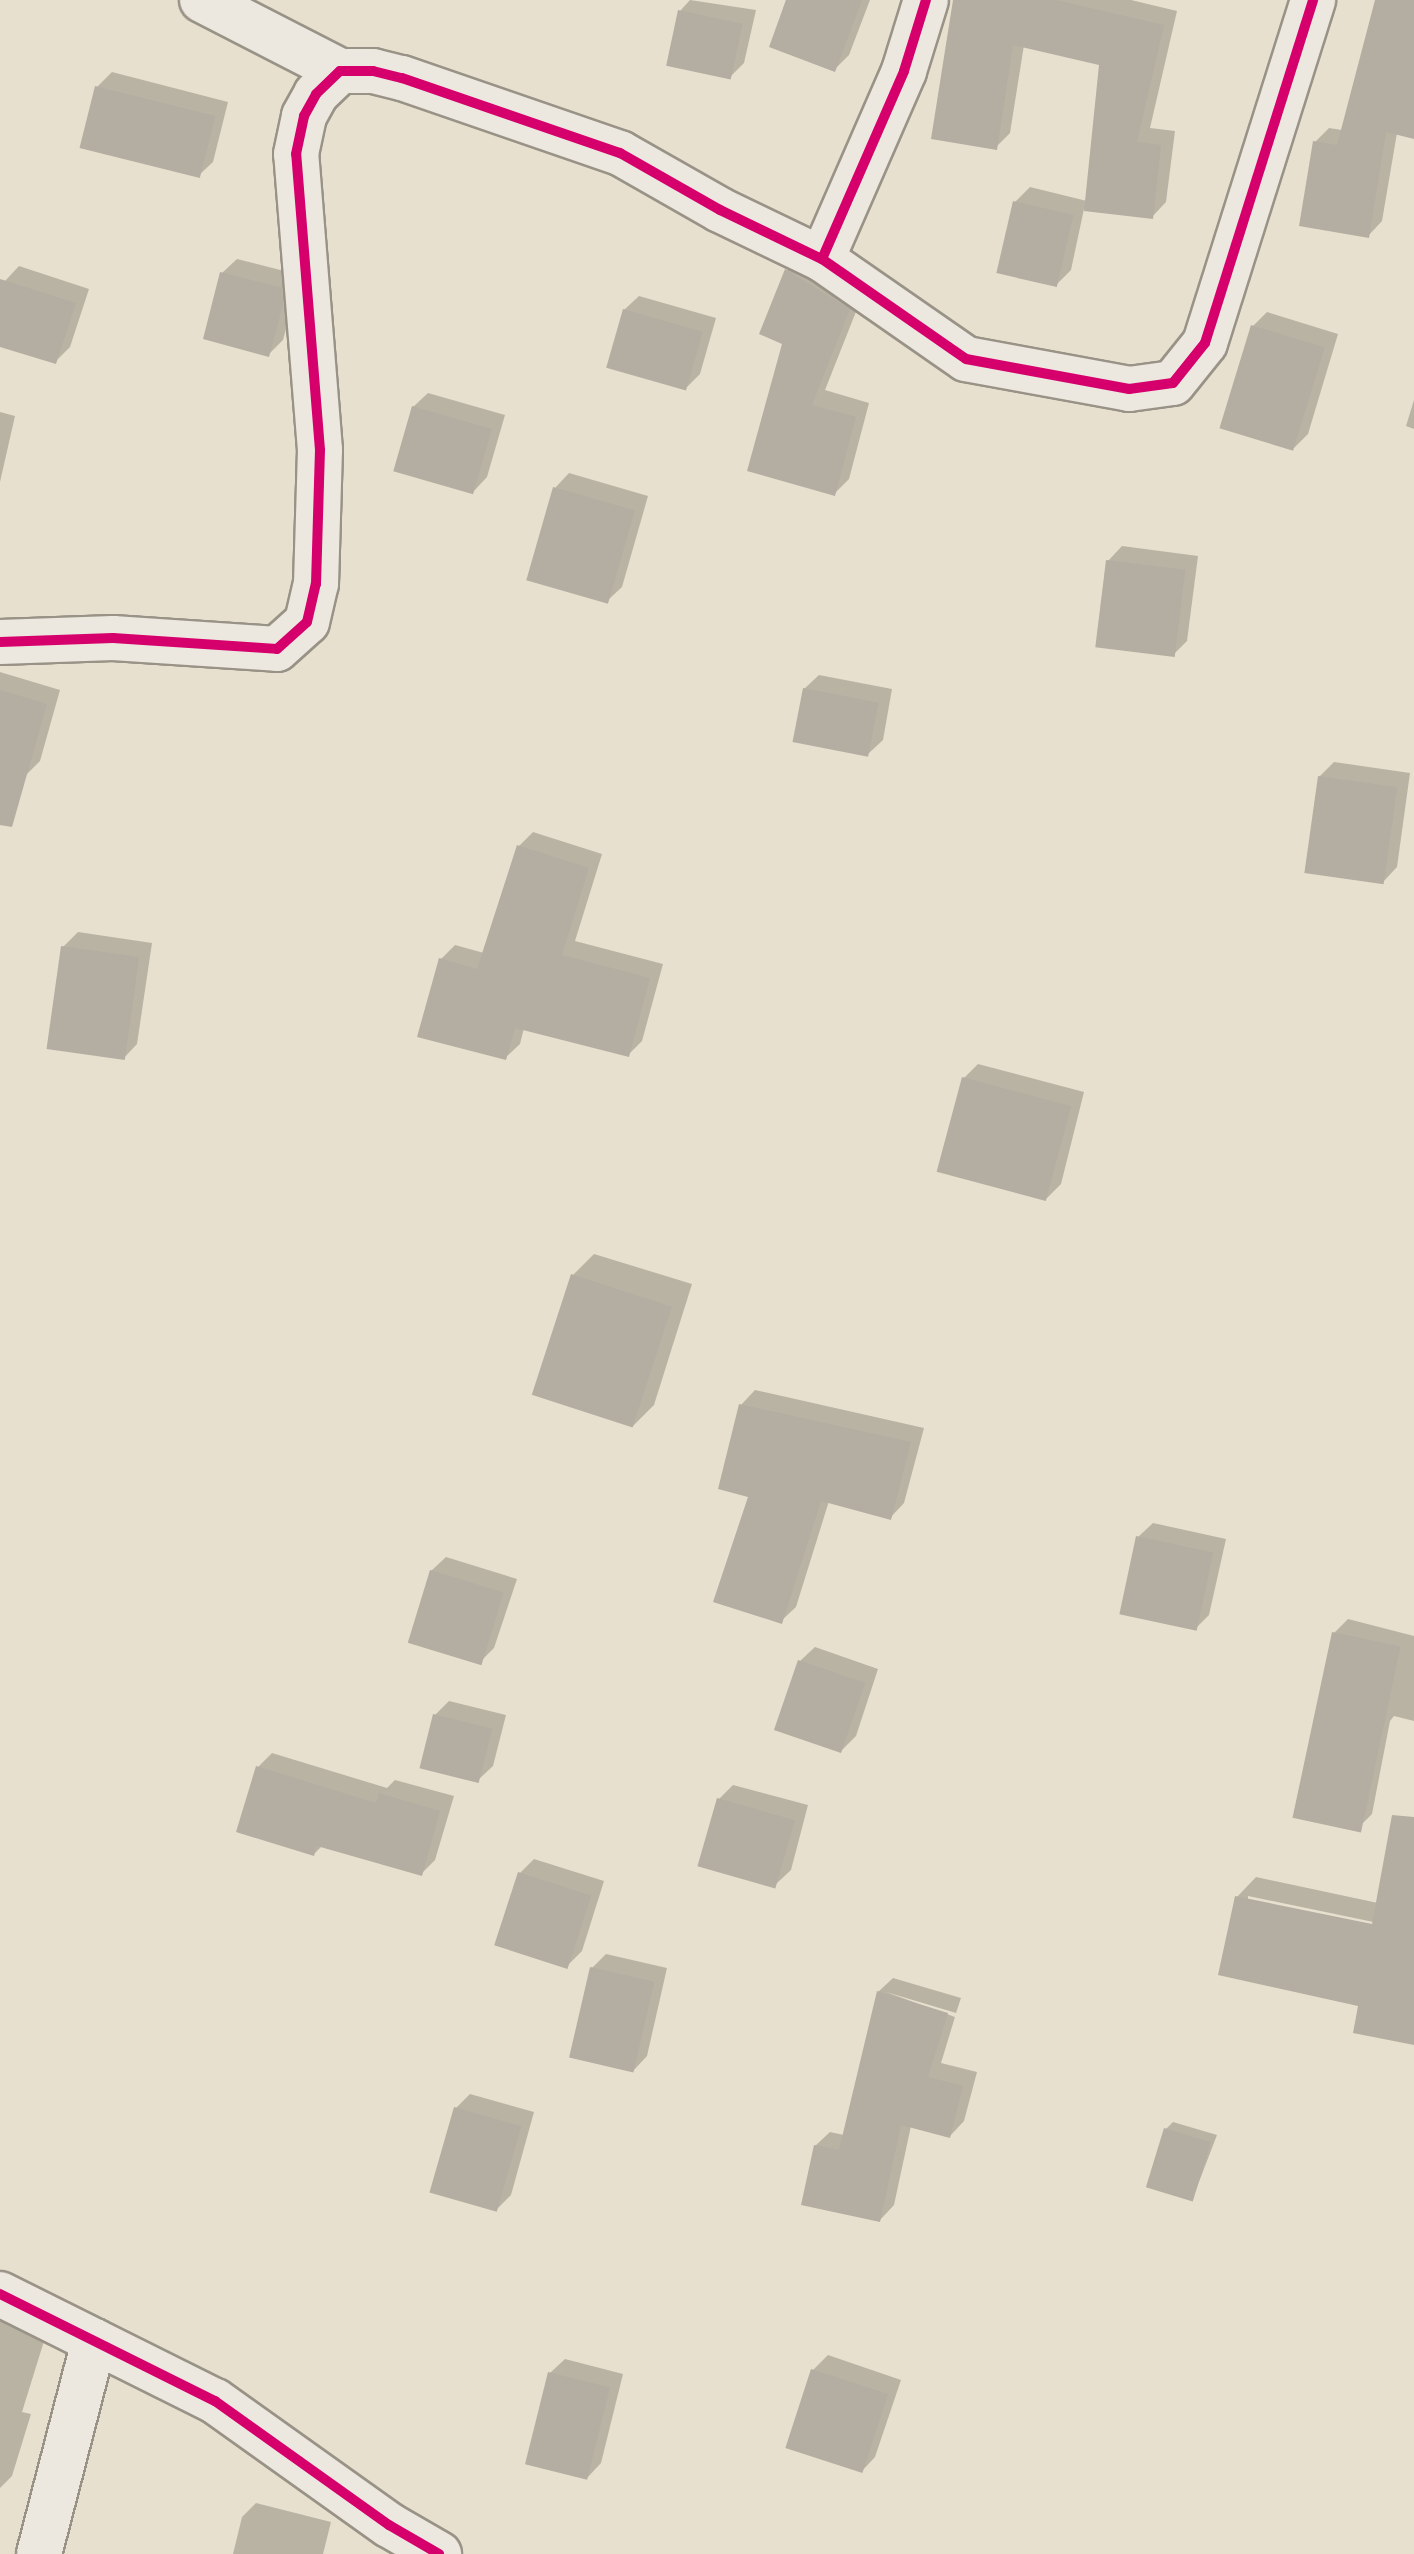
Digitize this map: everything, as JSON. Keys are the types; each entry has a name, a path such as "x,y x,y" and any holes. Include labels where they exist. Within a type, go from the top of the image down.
{"street":[{"path":"202,0 340,71 373,71 402,78 620,153 720,210 822,259 966,359 1129,389 1173,383 1205,343 1313,0"},
{"path":"822,259 904,71 926,0"},
{"path":"0,642 113,638 277,649 307,622 316,584 320,450 296,154 304,116 316,94 340,71"},
{"path":"0,2294 215,2401 389,2525 439,2554"},
{"path":"39,2554 94,2341"}],"building":[{"path":"786,0 862,0 835,72 769,47"},
{"path":"953,0 1056,0 1164,25 1137,142 1161,145 1153,219 1084,211 1099,65 1013,45 997,150 931,139"},
{"path":"1375,0 1414,0 1414,139 1386,132 1369,238 1299,226 1313,141 1337,145"},
{"path":"678,10 743,24 731,79 666,66"},
{"path":"95,86 215,116 200,178 80,148"},
{"path":"1013,201 1073,215 1057,287 996,273"},
{"path":"785,269 850,309 812,405 856,417 835,496 747,471 782,344 759,334"},
{"path":"220,272 282,288 283,305 269,357 203,339"},
{"path":"0,279 76,303 56,364 0,347"},
{"path":"623,309 703,332 686,391 606,368"},
{"path":"1251,325 1325,348 1293,451 1219,428"},
{"path":"412,406 492,429 473,494 393,471"},
{"path":"553,487 635,510 608,604 526,580"},
{"path":"1106,560 1185,570 1175,657 1095,647"},
{"path":"803,688 879,703 868,757 793,742"},
{"path":"0,690 47,704 12,827 0,825"},
{"path":"1318,776 1397,787 1384,884 1304,873"},
{"path":"517,845 589,868 562,955 650,978 629,1057 515,1028 506,1060 417,1037 439,958 477,969"},
{"path":"61,946 139,957 125,1060 47,1049"},
{"path":"962,1077 1071,1106 1046,1201 937,1172"},
{"path":"571,1274 672,1307 633,1428 532,1395"},
{"path":"739,1404 911,1442 891,1520 821,1501 782,1624 713,1602 748,1497 718,1489"},
{"path":"1136,1536 1213,1552 1197,1631 1119,1614"},
{"path":"430,1570 504,1593 481,1665 408,1643"},
{"path":"1332,1632 1400,1647 1361,1832 1292,1818"},
{"path":"798,1660 865,1683 841,1753 774,1730"},
{"path":"433,1714 492,1729 479,1783 419,1768"},
{"path":"256,1766 376,1803 379,1793 440,1811 422,1876 317,1846 314,1856 236,1832"},
{"path":"717,1798 795,1820 775,1889 697,1866"},
{"path":"1392,1815 1414,1817 1414,2045 1353,2033 1358,2006 1218,1975 1235,1896 1372,1924"},
{"path":"518,1872 591,1896 567,1969 494,1945"},
{"path":"590,1967 654,1982 633,2072 569,2058"},
{"path":"877,1991 948,2013 928,2077 963,2086 950,2138 901,2125 880,2222 801,2205 814,2145 839,2150"},
{"path":"454,2107 521,2126 497,2212 429,2193"},
{"path":"1164,2128 1211,2142 1193,2202 1146,2187"},
{"path":"811,2369 888,2394 862,2473 785,2448"},
{"path":"548,2372 610,2387 587,2480 525,2464"}],"cycle path":[{"path":"0,642 113,638 277,649 307,622 316,584 320,450 296,154 304,116 316,94 340,71 373,71 402,78 620,153 720,210 822,259 904,71 926,0"},
{"path":"822,259 966,359 1129,389 1173,383 1205,343 1313,0"},
{"path":"0,2294 215,2401 389,2525 439,2554"}]}
